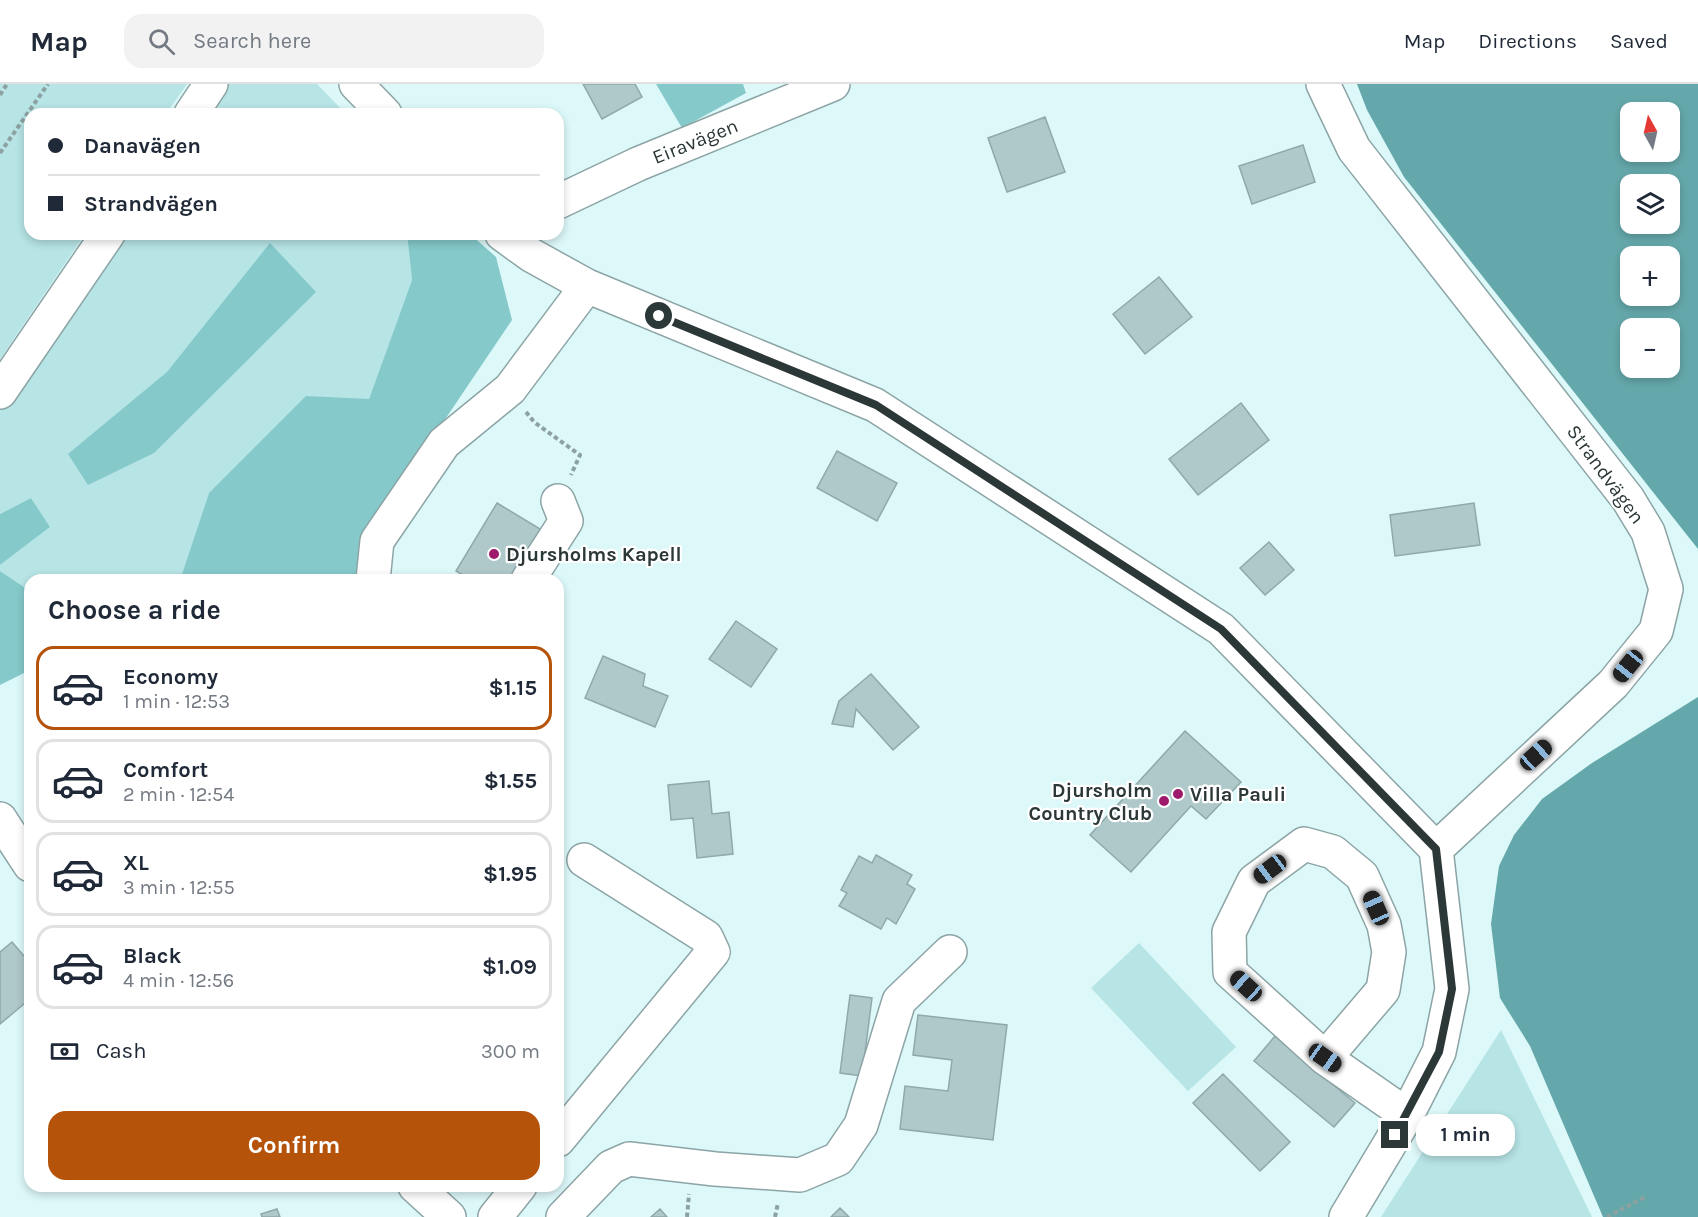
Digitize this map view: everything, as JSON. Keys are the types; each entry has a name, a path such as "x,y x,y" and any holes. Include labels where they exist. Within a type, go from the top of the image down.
{"street":[{"path":"195,108 211,84"},
{"path":"356,84 379,108"},
{"name":"Eiravägen","path":"564,198 638,164 833,84"},
{"name":"Strandvägen","path":"1323,84 1354,149 1628,499 1648,532 1665,589 1656,631 1613,684 1436,849"},
{"path":"0,392 104,240"},
{"path":"510,240 531,255 587,286 876,405 1221,629 1436,849 1452,989 1439,1052 1407,1115 1346,1217"},
{"path":"374,574 377,541 444,443 510,389 587,286"},
{"path":"532,574 566,521 558,501"},
{"path":"0,819 24,857"},
{"path":"1325,1058 1383,990 1389,952 1384,925 1362,876 1333,852 1304,844 1254,881 1229,932 1230,972 1325,1058 1407,1115"},
{"path":"564,1133 713,952 706,937 584,860"},
{"path":"563,1217 610,1167 629,1160 800,1175 838,1159 861,1125 899,1001 950,952"},
{"path":"422,1192 449,1217"},
{"path":"495,1217 515,1192"}],"path":[{"path":"0,95 7,84"},
{"path":"31,108 48,84"},
{"path":"0,153 24,118"},
{"path":"510,389 534,423 580,455 558,501"},
{"path":"1607,1217 1645,1197"}],"shaded area":[{"path":"0,84 187,84 170,108 24,108 24,240 81,240 0,359"},
{"path":"222,84 317,84 340,108 205,108"},
{"path":"656,84 743,84 746,93 682,128"},
{"path":"1357,84 1698,84 1698,549 1404,177 1367,110"},
{"path":"115,240 408,240 412,280 369,399 209,493 182,574 24,574 24,587 0,571 0,565 50,527 31,498 0,514 0,408"},
{"path":"408,240 477,240 496,257 512,320 361,544 359,574 182,574 209,493 306,396 369,399 412,280"},
{"path":"270,243 316,292 154,453 88,485 68,454 167,372"},
{"path":"31,498 50,527 0,565 0,514"},
{"path":"0,571 24,587 24,673 0,685"},
{"path":"1698,697 1698,1217 1603,1217 1530,1046 1500,998 1491,924 1499,866 1514,835 1542,799 1592,763"},
{"path":"1139,943 1236,1047 1188,1091 1091,988"},
{"path":"1501,1030 1592,1217 1381,1217"}],"building":[{"path":"583,84 635,84 642,97 602,119"},
{"path":"1045,117 1065,172 1007,192 988,138"},
{"path":"1303,145 1315,182 1252,204 1239,166"},
{"path":"1159,277 1192,317 1145,354 1113,314"},
{"path":"1241,403 1269,440 1198,495 1169,459"},
{"path":"837,451 897,483 877,521 817,488"},
{"path":"497,503 550,535 526,574 461,574 456,571"},
{"path":"1474,503 1480,545 1395,556 1390,515"},
{"path":"1269,542 1294,570 1265,595 1240,568"},
{"path":"736,621 777,649 751,687 709,659"},
{"path":"603,656 645,674 643,686 668,696 655,727 585,698"},
{"path":"871,674 919,727 893,750 856,709 853,727 832,724 839,701"},
{"name":"Villa Pauli","path":"1185,731 1241,782 1206,819 1191,806 1131,872 1090,835"},
{"path":"709,781 712,814 729,812 733,854 697,858 693,818 671,820 668,785"},
{"path":"876,855 912,875 907,884 915,889 896,924 887,918 881,929 839,906 847,893 841,890 859,856 872,863"},
{"path":"12,942 24,956 24,1004 0,1024 0,952"},
{"path":"850,995 872,998 862,1076 840,1073"},
{"path":"918,1015 1007,1025 993,1140 900,1129 905,1086 948,1091 952,1060 913,1055"},
{"path":"1275,1036 1355,1103 1334,1127 1254,1061"},
{"path":"1223,1074 1290,1142 1260,1171 1193,1103"},
{"path":"840,1208 849,1217 831,1217"},
{"path":"277,1209 280,1217 262,1217 261,1214"},
{"path":"660,1209 667,1217 651,1217"}],"place":[{"name":"Djursholms Kapell","path":"494,554"},
{"name":"Villa Pauli","path":"1178,794"},
{"name":"Djursholm Country Club","path":"1164,801"}],"route":[{"path":"659,316 876,405 1221,629 1436,849 1452,989 1439,1052 1395,1135"}]}
